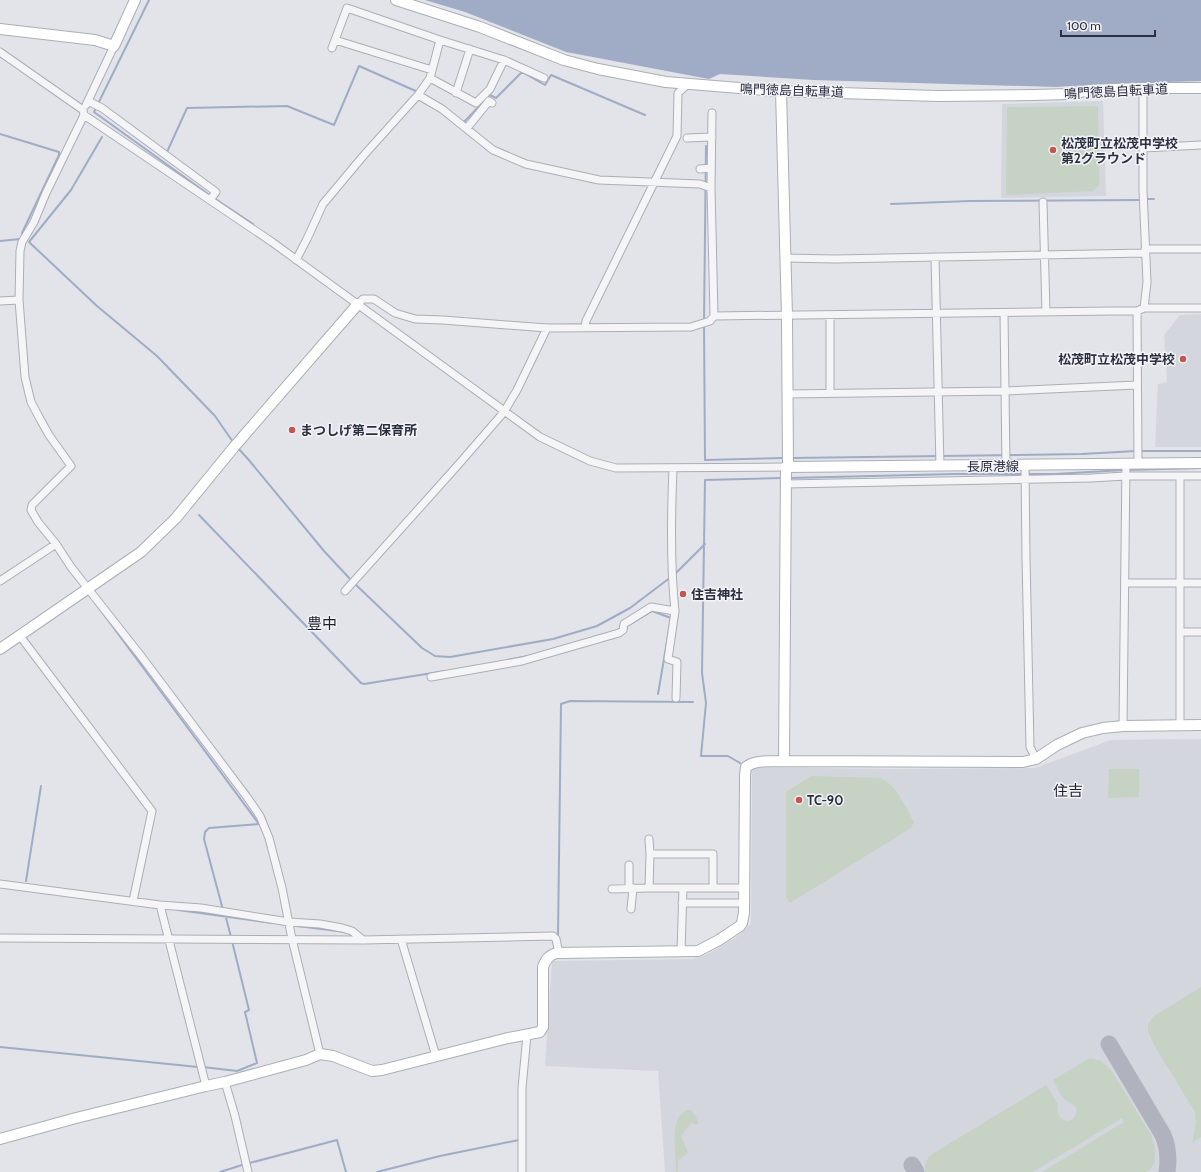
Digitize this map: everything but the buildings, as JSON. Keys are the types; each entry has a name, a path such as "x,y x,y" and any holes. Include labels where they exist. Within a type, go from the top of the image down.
{"street":[{"path":"135,0 34,222 22,242 20,252 19,300 25,377 32,402 49,435 72,466 32,505 31,510 71,567 247,796 260,816 271,845 282,888 292,939 320,1054"},
{"name":"鳴門徳島自転車道","path":"396,0 480,27 564,60 598,69 666,82 781,91 938,96 1026,95 1143,88 1201,88"},
{"path":"332,48 348,4 440,40 504,60 544,78"},
{"path":"0,29 95,40 114,46"},
{"path":"335,40 432,70"},
{"path":"296,260 323,204 364,155 418,95 430,78 440,40"},
{"path":"456,93 470,50"},
{"path":"0,52 84,113 272,242 540,437 590,461 616,468 787,467"},
{"path":"430,78 476,103 490,89 504,60"},
{"path":"585,327 586,321 676,136 678,93 687,84"},
{"path":"1143,88 1145,251 1147,282 1144,308"},
{"path":"781,91 788,394 787,467 785,484 784,761"},
{"path":"418,95 442,109 493,150 526,164 599,180 700,184 711,188"},
{"path":"88,101 102,108 216,192 210,200"},
{"path":"467,128 488,101 492,103"},
{"path":"0,649 141,552 176,518 234,447 363,299 374,299 395,313 415,319 547,328 691,327 710,321 714,316 711,188 712,113"},
{"path":"687,138 712,137"},
{"path":"1143,148 1201,145"},
{"path":"700,169 711,168"},
{"path":"1044,202 1046,312"},
{"path":"785,258 836,259 1044,256 1201,249"},
{"path":"935,257 940,466"},
{"path":"0,301 19,300"},
{"path":"714,316 1136,311 1144,308 1201,308"},
{"path":"1136,311 1138,464"},
{"path":"1004,313 1006,466"},
{"path":"830,315 830,393"},
{"path":"346,591 504,412 517,390 547,328"},
{"path":"788,394 1005,391 1137,385"},
{"path":"1123,726 1126,464"},
{"name":"長原港線","path":"787,467 1201,464"},
{"path":"1025,466 1030,747 1036,759"},
{"path":"673,468 671,514 672,585 675,611 668,659 677,662 676,698"},
{"path":"785,484 1126,476 1201,476"},
{"path":"1180,476 1180,725"},
{"path":"0,580 56,544"},
{"path":"1125,583 1201,583"},
{"path":"431,677 522,661 619,633 623,630 624,624 651,607 675,611"},
{"path":"1181,632 1201,632"},
{"path":"20,636 152,811 133,901"},
{"path":"0,1139 76,1118 225,1082 306,1060 320,1054 333,1056 372,1071 382,1070 508,1038 540,1032 543,1027 542,967 551,954 698,951 719,940 740,926 742,923 744,903 746,767 751,763 784,761 1023,762 1036,759 1057,745 1082,733 1102,728 1123,726 1201,725"},
{"path":"649,839 649,888"},
{"path":"650,854 714,854 713,888"},
{"path":"629,865 631,909"},
{"path":"0,884 160,905 201,908 289,922 320,924 352,931 363,940"},
{"path":"681,952 683,888"},
{"path":"612,889 744,888"},
{"path":"682,903 744,903"},
{"path":"160,905 206,1086"},
{"path":"0,938 363,940 553,936 556,939 559,953"},
{"path":"401,939 436,1056"},
{"path":"522,1172 522,1088 527,1035"},
{"path":"225,1082 235,1116 248,1172"}],"shaded area":[{"name":"松茂町立松茂中学校 第2グラウンド","path":"1103,101 1106,196 1001,198 1002,104"},
{"name":"松茂町立松茂中学校","path":"1201,314 1201,447 1155,447 1158,384 1167,382 1164,335 1180,315"},
{"path":"1201,739 1201,1172 665,1172 658,1071 545,1066 552,961 693,959 708,954 735,938 751,924 752,767 895,769 1035,768 1111,740"}],"green space":[{"name":"松茂町立松茂中学校 第2グラウンド","path":"1098,106 1099,186 1093,191 1006,195 1007,107"},
{"path":"1109,769 1139,769 1139,797 1108,798"},
{"path":"811,776 880,778 886,781 896,791 914,822 911,828 790,903 786,897 786,792"},
{"path":"1201,987 1201,1137 1192,1143 1196,1123 1195,1112 1154,1045 1148,1031 1148,1024 1154,1016"},
{"path":"1091,1058 1101,1061 1111,1070 1151,1135 1155,1161 1149,1170 1146,1172 1042,1172 1124,1122 1122,1118 1033,1172 925,1172 925,1165 929,1156 1046,1085 1058,1104 1057,1109 1060,1117 1065,1121 1072,1119 1075,1116 1077,1109 1074,1105 1063,1098 1053,1080"},
{"path":"687,1110 691,1110 697,1118 698,1124 695,1125 692,1122 681,1136 688,1153 678,1160 678,1172 676,1172 674,1140 676,1127 679,1116"}],"water":[{"path":"425,0 1201,0 1201,81 1056,87 813,80 720,74 709,79 566,52 465,12"}],"waterway":[{"path":"149,0 94,112 208,194 253,224"},
{"path":"167,152 187,108 287,106 334,125 359,66 418,92"},
{"path":"462,121 464,122 490,95 496,98 522,72 545,85 551,75 645,115"},
{"path":"0,134 59,152 59,155 22,233"},
{"path":"102,137 71,190 29,242 97,306 157,356 215,416 233,442"},
{"path":"704,321 706,146"},
{"path":"1146,199 1154,199"},
{"path":"891,204 970,201 1141,200"},
{"path":"0,241 20,239"},
{"path":"704,325 705,460 784,458"},
{"path":"237,447 324,551 351,580"},
{"path":"791,458 1082,454 1136,451"},
{"path":"1141,451 1201,451"},
{"path":"1128,470 1201,468"},
{"path":"789,478 954,474 1055,474 1124,470"},
{"path":"740,763 728,756 701,756 706,703 702,673 705,480 782,478"},
{"path":"199,515 361,683 364,684 445,671"},
{"path":"675,574 705,544"},
{"path":"354,583 422,648 435,656 450,657 553,639 597,626 630,608 671,577"},
{"path":"96,604 259,824 209,828 205,832 204,839 223,910"},
{"path":"626,627 652,611 671,618 658,694"},
{"path":"507,660 528,656"},
{"path":"558,936 561,704 570,701 693,702"},
{"path":"26,881 41,786"},
{"path":"178,910 272,923"},
{"path":"225,914 231,937"},
{"path":"297,926 346,932"},
{"path":"203,1067 237,1071 257,1063 245,1012 249,1010 232,941"},
{"path":"0,1047 198,1067"},
{"path":"220,1172 337,1140 346,1172"},
{"path":"377,1172 440,1156 519,1141"}],"taxiway":[{"path":"1109,1044 1163,1135 1168,1153 1167,1172"},
{"path":"912,1165 916,1172"}],"place":[{"name":"松茂町立松茂中学校 第2グラウンド","path":"1053,150"},
{"name":"松茂町立松茂中学校","path":"1183,359"},
{"name":"まつしげ第二保育所","path":"292,430"},
{"name":"住吉神社","path":"683,594"},
{"name":"TC-90","path":"799,800"}],"district":[{"name":"豊中","path":"322,624"},
{"name":"住吉","path":"1068,791"}]}
